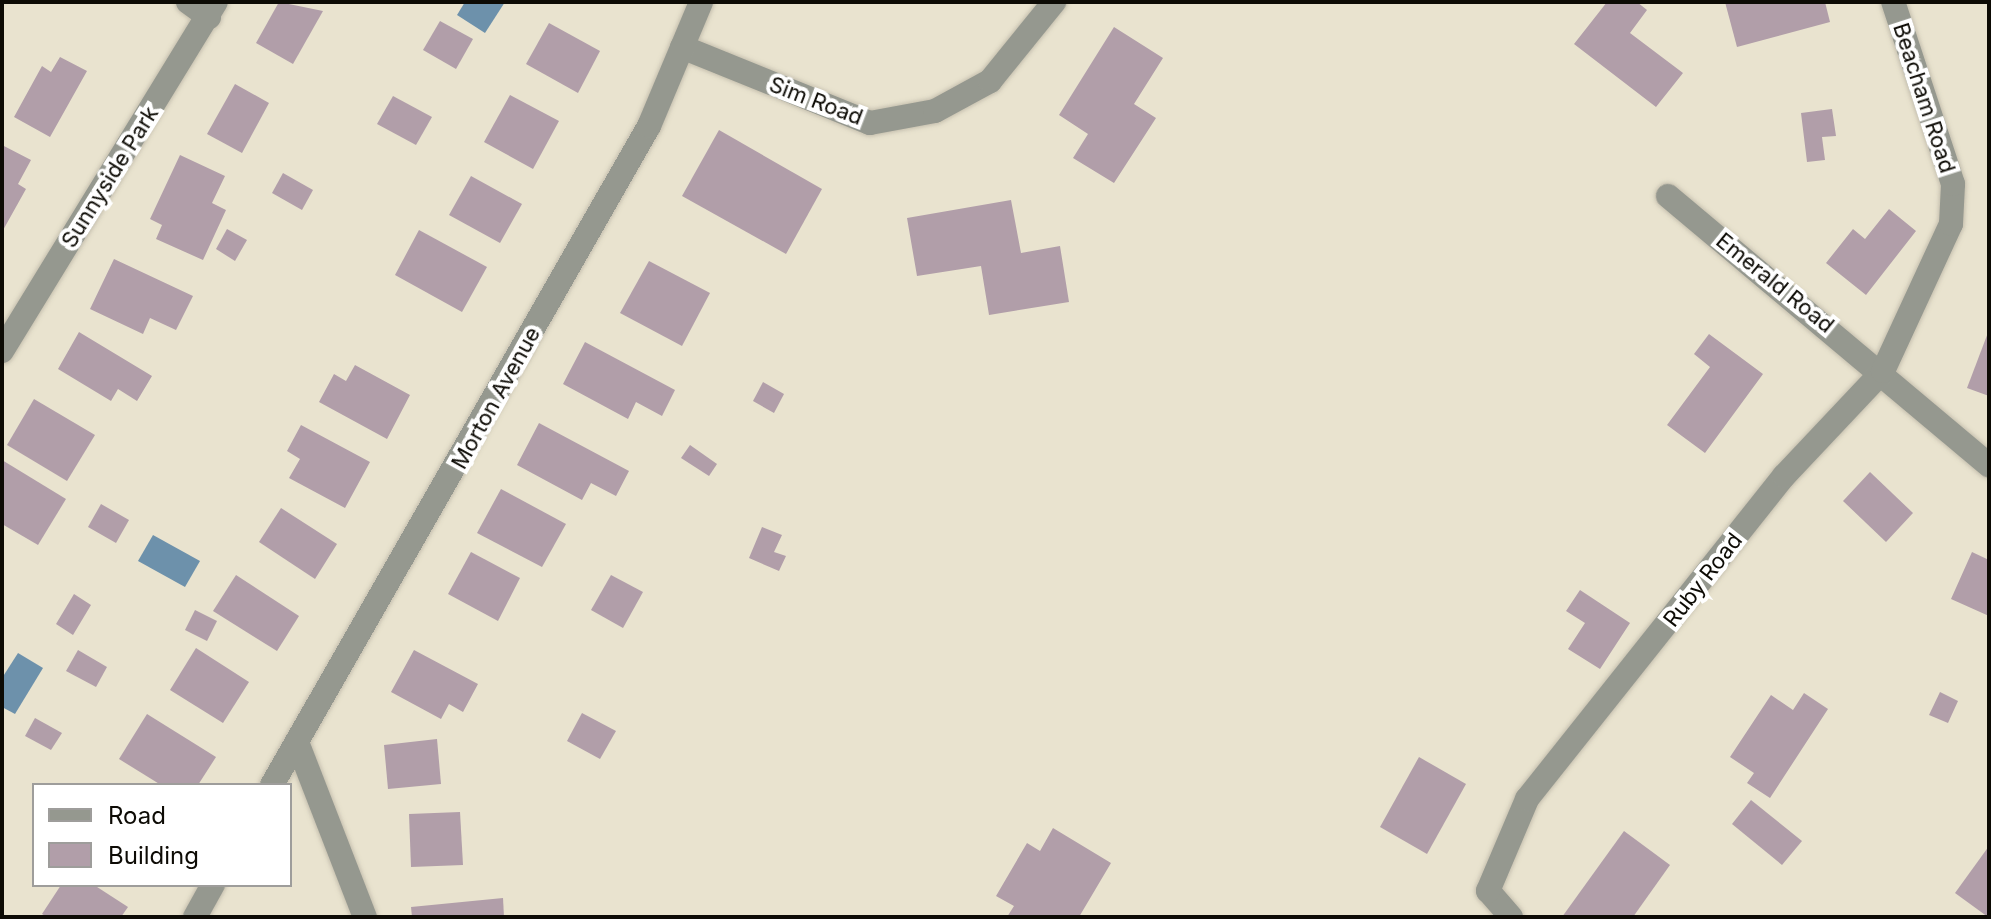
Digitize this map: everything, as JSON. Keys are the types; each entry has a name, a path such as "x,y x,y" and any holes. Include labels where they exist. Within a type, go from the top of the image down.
{"street":[{"path":"188,2 213,10"},
{"name":"Morton Avenue","path":"273,783 649,126 701,2"},
{"name":"Sim Road","path":"682,47 870,123 935,111 990,81 1054,2"},
{"name":"Beacham Road","path":"1883,371 1951,224 1953,184 1893,2"},
{"name":"Sunnyside Park","path":"2,351 213,10"},
{"name":"Emerald Road","path":"1668,196 1883,371 1989,465"},
{"name":"Ruby Road","path":"1511,917 1488,891 1529,795 1784,476 1883,371"},
{"path":"297,742 365,917"},
{"path":"195,917 212,887"}],"water":[{"path":"465,2 505,2 485,33 457,15"},
{"path":"153,535 200,561 185,587 138,561"},
{"path":"18,653 43,668 15,714 2,707 2,678"}],"building":[{"path":"279,2 323,11 293,64 256,43"},
{"path":"1607,2 1637,2 1647,10 1630,33 1683,73 1656,107 1574,44"},
{"path":"1725,2 1825,2 1830,22 1737,47"},
{"path":"440,21 473,39 456,69 423,50"},
{"path":"549,23 600,51 578,93 526,64"},
{"path":"1114,27 1163,58 1134,104 1156,118 1114,183 1073,158 1088,134 1059,115"},
{"path":"60,57 87,71 50,137 14,117 42,66 51,72"},
{"path":"235,84 269,103 242,153 207,134"},
{"path":"510,95 559,121 533,169 484,142"},
{"path":"393,96 432,117 416,145 377,124"},
{"path":"1832,109 1836,136 1822,137 1825,160 1807,162 1801,113"},
{"path":"719,130 822,189 786,254 682,196"},
{"path":"2,145 31,160 18,184 26,189 2,232"},
{"path":"180,155 225,176 212,203 226,210 203,260 156,239 162,225 150,219"},
{"path":"283,173 313,190 302,210 272,193"},
{"path":"471,176 522,204 500,243 449,215"},
{"path":"1011,200 1021,253 1060,246 1069,302 989,315 981,266 917,276 907,218"},
{"path":"1889,209 1916,231 1866,295 1826,263 1853,229 1865,239"},
{"path":"227,229 247,240 235,261 216,249"},
{"path":"419,230 487,267 462,312 395,275"},
{"path":"114,259 193,296 176,330 150,318 143,334 90,309"},
{"path":"649,261 710,293 682,346 620,313"},
{"path":"1989,330 1989,396 1967,388"},
{"path":"79,332 152,376 137,401 118,389 111,401 58,369"},
{"path":"1709,334 1763,374 1705,453 1667,425 1710,367 1694,354"},
{"path":"585,342 675,390 662,416 636,402 628,419 563,384"},
{"path":"355,365 410,395 387,439 319,402 334,374 346,381"},
{"path":"763,382 784,394 774,413 753,401"},
{"path":"34,399 95,435 67,481 7,445"},
{"path":"539,423 629,471 616,496 591,483 582,500 517,465"},
{"path":"301,425 370,462 345,508 289,478 300,459 287,451"},
{"path":"690,445 717,464 709,476 681,458"},
{"path":"2,460 66,499 38,545 2,524"},
{"path":"1870,472 1913,513 1886,542 1843,501"},
{"path":"501,489 566,524 542,567 477,533"},
{"path":"101,504 129,520 116,543 88,527"},
{"path":"281,508 337,544 315,579 259,542"},
{"path":"762,527 782,535 774,552 786,556 779,571 749,558"},
{"path":"471,552 520,578 498,621 448,594"},
{"path":"1972,552 1989,560 1989,616 1951,599"},
{"path":"236,575 299,616 277,651 213,611"},
{"path":"611,575 643,592 623,628 591,610"},
{"path":"1580,590 1630,623 1600,669 1568,649 1585,623 1566,611"},
{"path":"74,594 91,605 73,635 56,624"},
{"path":"195,610 217,621 207,641 185,630"},
{"path":"196,648 249,682 223,723 170,690"},
{"path":"78,650 107,667 96,687 66,671"},
{"path":"414,650 478,684 463,712 449,704 441,719 391,692"},
{"path":"1940,692 1958,701 1948,723 1929,715"},
{"path":"1804,693 1828,709 1770,798 1747,783 1754,773 1730,757 1771,695 1793,710"},
{"path":"582,713 616,731 600,759 567,741"},
{"path":"147,714 216,757 199,783 158,783 119,759"},
{"path":"35,718 62,733 51,750 25,736"},
{"path":"437,739 441,784 388,789 384,745"},
{"path":"1419,757 1466,784 1427,854 1380,827"},
{"path":"1751,800 1802,841 1782,865 1732,824"},
{"path":"460,812 463,865 411,867 409,814"},
{"path":"1053,828 1111,863 1079,917 1007,917 1014,906 996,896 1027,843 1040,851"},
{"path":"1624,831 1670,865 1633,917 1562,917"},
{"path":"1989,846 1989,917 1988,917 1955,893"},
{"path":"60,887 97,887 128,907 121,917 47,917 42,914"},
{"path":"503,898 504,917 412,917 411,907"}]}
